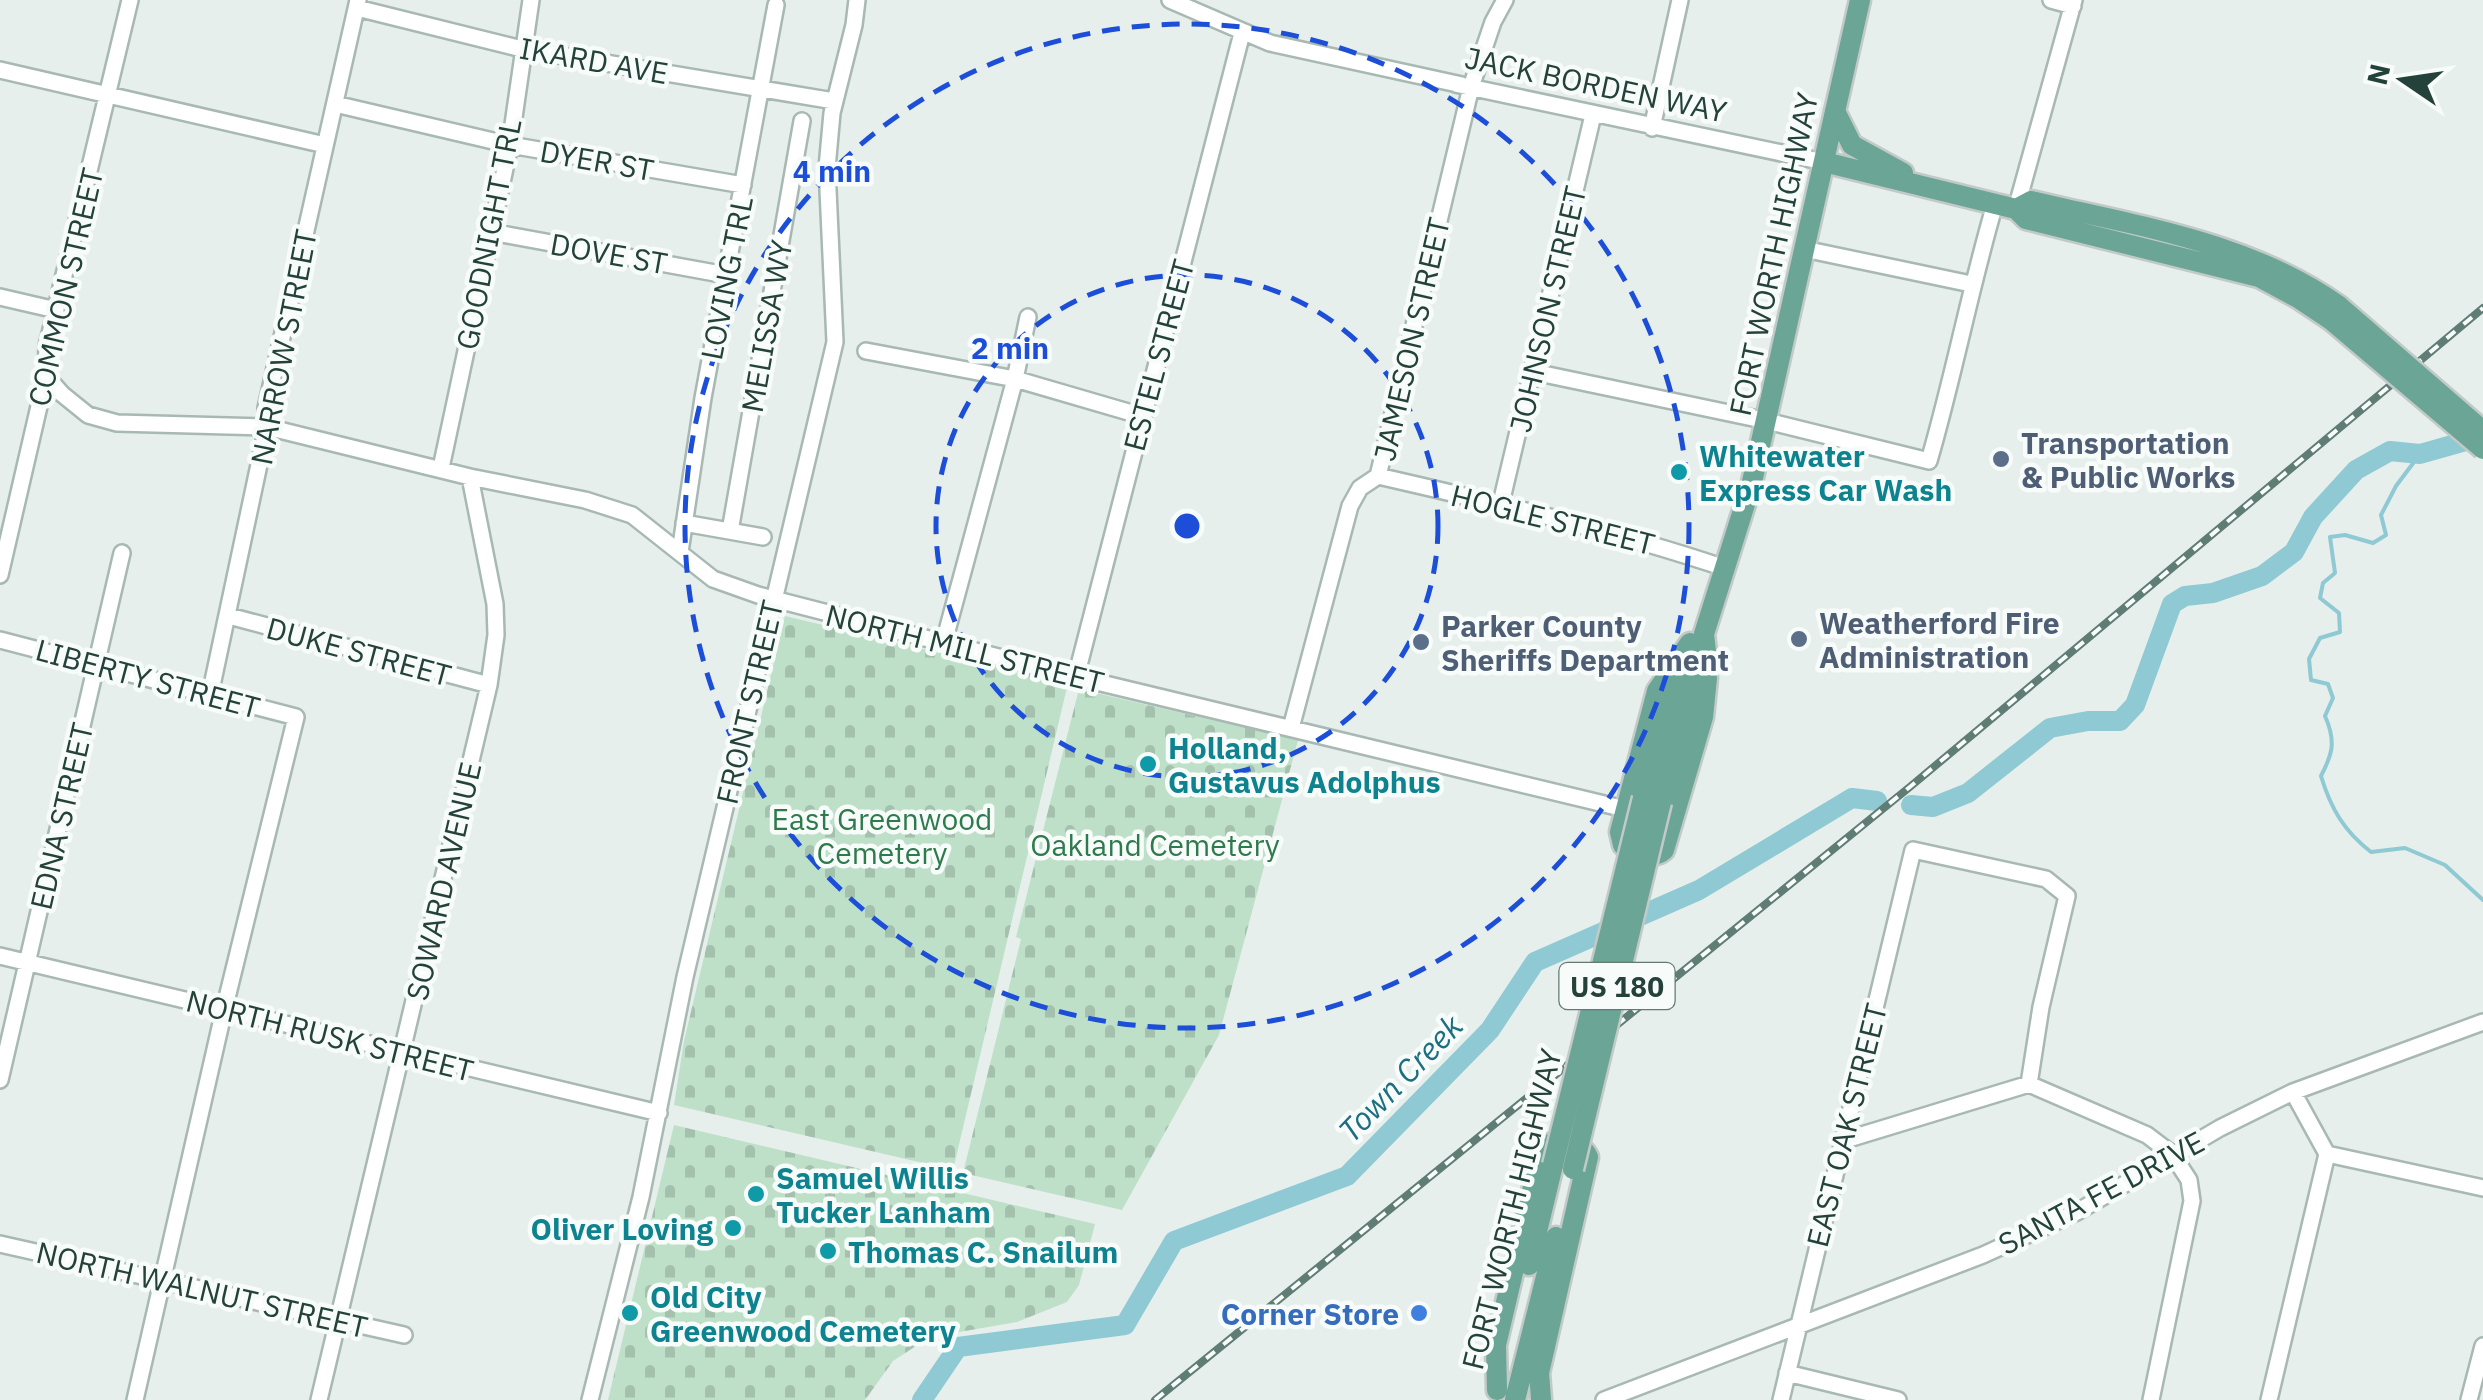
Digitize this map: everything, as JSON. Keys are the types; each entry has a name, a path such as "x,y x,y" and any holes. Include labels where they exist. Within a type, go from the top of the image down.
{"main road":[{"name":"FORT WORTH HIGHWAY","path":"1502,1397 1528,1355 1563,1167 1643,803 1725,568 1767,421 1860,0"},
{"path":"1835,111 1852,144 1932,188"},
{"name":"JACK BORDEN WAY","path":"1824,162 2016,209 2026,220 2258,277 2335,313 2483,431"},
{"name":"JACK BORDEN WAY","path":"2335,313 2483,450"},
{"path":"1643,803 1620,832 1623,845 1658,855 1668,842 1687,765 1704,717 1708,690 1700,643"},
{"path":"1502,1397 1496,1345 1541,1153 1545,1146 1558,1142 1580,1147 1588,1157 1539,1373 1542,1400"},
{"name":"FORT WORTH HIGHWAY","path":"1502,1397 1563,1167"},
{"path":"1528,1355 1531,1388 1542,1400"}],"street":[{"name":"COMMON STREET","path":"0,574 5,525 46,376 47,346 130,0"},
{"name":"GOODNIGHT TRL","path":"441,468 510,145 531,0"},
{"name":"FRONT STREET","path":"590,1400 659,1113 685,978 836,342 827,168 834,101 854,25 856,0"},
{"name":"JACK BORDEN WAY","path":"1170,0 1242,33 1312,54 1824,162"},
{"name":"JAMESON STREET","path":"1292,728 1350,506 1360,488 1378,476 1471,87 1492,22 1505,0"},
{"path":"1652,128 1680,0"},
{"path":"2016,209 2073,3 2052,0"},
{"name":"IKARD AVE","path":"357,4 522,49 834,101"},
{"name":"NARROW STREET","path":"210,695 267,427 266,408 357,4"},
{"name":"LOVING TRL","path":"680,552 776,5"},
{"name":"ESTEL STREET","path":"1076,677 1242,33"},
{"path":"0,70 325,145"},
{"name":"DYER ST","path":"335,104 510,145 743,185"},
{"name":"JOHNSON STREET","path":"1501,504 1593,115"},
{"name":"MELISSA WY","path":"730,531 802,120"},
{"path":"1534,372 1767,421 1929,461 1959,352 1971,284 1995,204"},
{"name":"DOVE ST","path":"491,232 726,275"},
{"path":"1804,250 1971,284"},
{"path":"0,296 56,310"},
{"path":"944,642 1028,317"},
{"path":"866,351 1015,379 1142,416"},
{"name":"NORTH MILL STREET","path":"46,376 88,416 117,423 267,427 470,477 585,500 632,515 713,579 773,600 1292,728 1643,803"},
{"name":"HOGLE STREET","path":"1378,476 1645,541 1725,568"},
{"name":"SOWARD AVENUE","path":"319,1400 489,685 496,635 495,604 470,477"},
{"path":"684,523 763,537"},
{"name":"EDNA STREET","path":"0,1080 122,552"},
{"name":"DUKE STREET","path":"229,616 489,685"},
{"name":"LIBERTY STREET","path":"0,640 296,717 224,1010"},
{"name":"EAST OAK STREET","path":"1781,1400 1912,850 2046,880 2067,896 2029,1084"},
{"name":"NORTH RUSK STREET","path":"0,956 659,1113"},
{"path":"135,1400 224,1010"},
{"name":"SANTA FE DRIVE","path":"1604,1400 2020,1239 2078,1212 2172,1154 2293,1092 2483,1022"},
{"path":"1842,1140 2029,1084 2120,1120 2172,1154 2190,1180 2192,1201 2151,1400"},
{"path":"2268,1400 2327,1154 2293,1092"},
{"path":"2327,1154 2483,1188"},
{"name":"NORTH WALNUT STREET","path":"0,1244 404,1334"},
{"path":"2469,1400 2483,1346"},
{"path":"1787,1373 1898,1400"}],"green space":[{"name":"East Greenwood Cemetery","path":"785,616 1068,683 953,1170 674,1105 684,1041"},
{"name":"Oakland Cemetery","path":"1079,689 1298,740 1219,1035 1122,1210 963,1173 1021,939 1016,937"},
{"path":"674,1125 1095,1224 1079,1285 1067,1302 1017,1322 942,1335 919,1344 893,1361 865,1400 608,1400"}],"waterway":[{"name":"Town Creek","path":"1911,805 1933,807 1968,793 2050,728 2088,721 2120,721 2135,705 2172,604 2185,596 2213,593 2262,576 2294,552 2313,517 2356,470 2390,451 2420,454 2483,436"},
{"path":"2420,454 2381,515 2386,535 2373,543 2345,535 2330,537 2335,573 2323,583 2320,598 2339,613 2340,632 2320,638 2309,659 2311,680 2328,684 2333,698 2325,716 2332,747 2321,776 2340,819 2371,852 2405,848 2445,865 2483,900"},
{"name":"Town Creek","path":"922,1400 958,1347 1125,1325 1174,1241 1347,1176 1490,1030 1535,962 1699,890 1852,798 1877,801"}],"railway":[{"path":"1155,1400 1911,786 2483,308"}],"place":[{"name":"Transportation & Public Works","path":"2001,459"},
{"name":"Whitewater Express Car Wash","path":"1679,472"},
{"name":"Weatherford Fire Administration","path":"1799,639"},
{"name":"Parker County Sheriffs Department","path":"1421,642"},
{"name":"Holland, Gustavus Adolphus","path":"1148,764"},
{"name":"Samuel Willis Tucker Lanham","path":"756,1194"},
{"name":"Oliver Loving","path":"733,1228"},
{"name":"Thomas C. Snailum","path":"828,1251"},
{"name":"Old City Greenwood Cemetery","path":"630,1313"},
{"name":"Corner Store","path":"1419,1313"}]}
